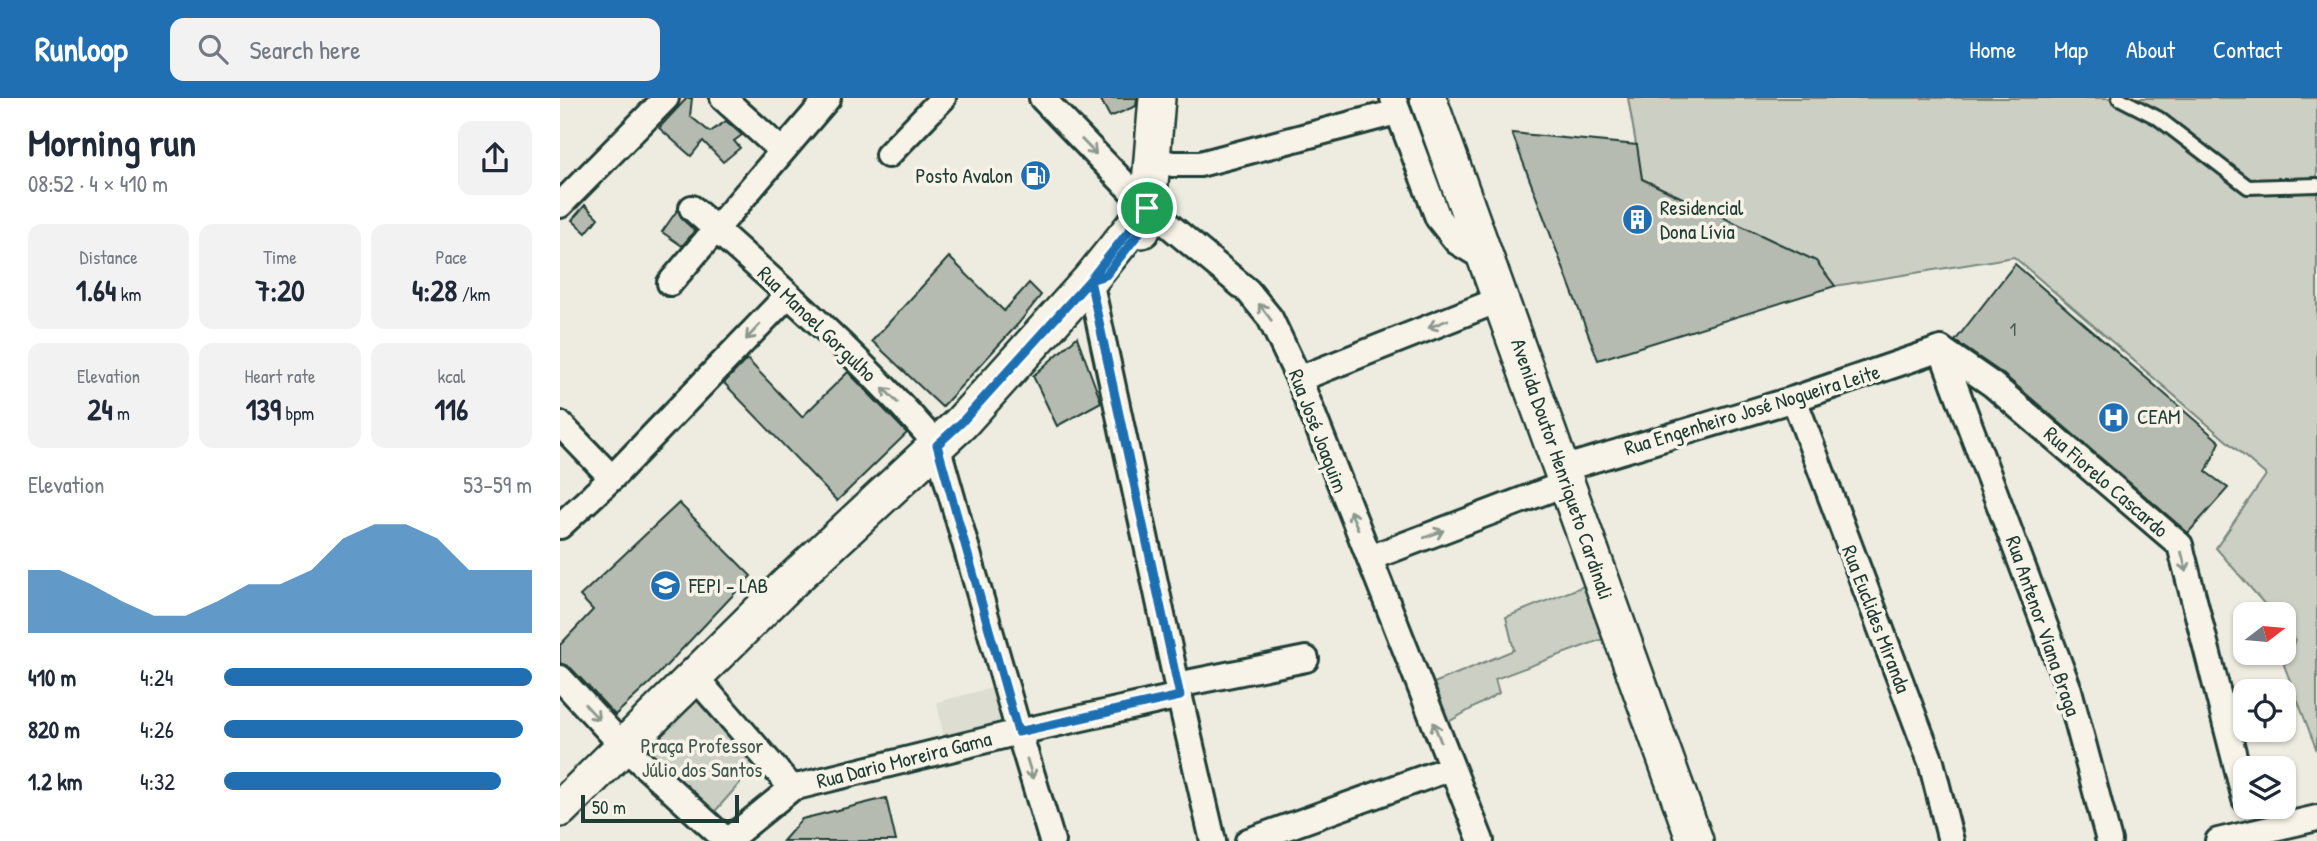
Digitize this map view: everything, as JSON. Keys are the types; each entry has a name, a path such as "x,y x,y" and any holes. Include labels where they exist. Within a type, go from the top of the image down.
{"main road":[{"path":"560,809 696,678 788,584 961,423 1090,280 1106,275 1143,228 1153,160 1157,98"},
{"name":"Avenida Doutor Henriqueto Cardinali","path":"1428,98 1695,841"}],"street":[{"path":"560,205 666,98"},
{"path":"723,98 782,151"},
{"path":"670,283 828,98"},
{"path":"888,155 943,98"},
{"name":"Rua José Joaquim","path":"1042,98 1147,208 1248,291 1270,318 1299,379 1480,841"},
{"path":"1153,160 1200,164 1395,105 1438,218 1457,242 1487,260"},
{"name":"Rua Manoel Gorgulho","path":"692,208 788,295 911,415 937,445"},
{"path":"1090,280 1213,841"},
{"path":"560,526 612,478 788,295"},
{"path":"1299,379 1501,299"},
{"name":"Rua Engenheiro José Nogueira Leite","path":"1370,558 1565,476 1941,349"},
{"name":"Rua Fiorelo Cascardo","path":"1941,349 1993,385 2180,545 2234,756"},
{"name":"Rua Antenor Viana Braga","path":"1941,349 2069,690 2109,841"},
{"path":"1964,416 1993,385"},
{"name":"Rua Euclides Miranda","path":"1794,398 1931,762 1951,841"},
{"path":"560,424 612,478"},
{"path":"937,445 1018,732 1052,841"},
{"name":"Rua Dario Moreira Gama","path":"792,788 1306,659"},
{"path":"560,678 624,746 727,841 792,788 696,678"},
{"path":"1248,841 1451,768"},
{"path":"2218,841 2317,818"},
{"path":"2250,819 2254,832"}],"lane":[{"path":"2119,98 2158,118 2248,187 2317,186"}],"shaded area":[{"path":"999,686 1011,728 944,739 937,702"}],"green space":[{"path":"1628,98 2317,98 2317,751 2296,696 2296,679 2289,679 2284,665 2296,665 2296,602 2263,602 2216,548 2266,475 2014,257 1835,286 1816,261 1642,179"},
{"path":"1586,585 1603,639 1495,679 1499,693 1443,725 1429,685 1514,650 1506,617"},
{"name":"Praça Professor Júlio dos Santos","path":"697,701 755,766 710,817 646,750"}],"building":[{"path":"687,98 692,98 690,116 710,132 726,121 742,135 734,141 740,148 723,162 703,141 691,156 659,128"},
{"path":"1100,98 1137,98 1136,106 1110,117"},
{"name":"Residencial Dona Lívia","path":"1512,133 1637,145 1642,179 1816,261 1835,286 1598,360"},
{"path":"585,205 598,218 586,233 572,220"},
{"path":"678,209 682,219 695,231 682,246 662,232"},
{"path":"949,257 1004,311 1029,283 1041,295 942,407 872,341"},
{"name":"CEAM","path":"2015,264 2220,442 2206,472 2228,488 2188,533 2003,374 1955,341"},
{"path":"1077,337 1101,402 1057,426 1033,376"},
{"path":"747,359 802,417 848,372 907,433 837,501 724,383"},
{"name":"FEPI - LAB","path":"679,503 751,576 651,682 615,715 571,668 560,663 560,645 593,610 580,596"},
{"path":"886,798 896,841 783,841 802,819"}],"place":[{"name":"Posto Avalon","path":"1036,176"},
{"name":"Residencial Dona Lívia","path":"1637,220"},
{"name":"CEAM","path":"2114,417"},
{"name":"FEPI - LAB","path":"666,586"}],"route":[{"path":"1147,208 1090,280 961,423 937,445 1018,732 1180,696 1090,280 1106,275 1143,228 1147,208"}]}
